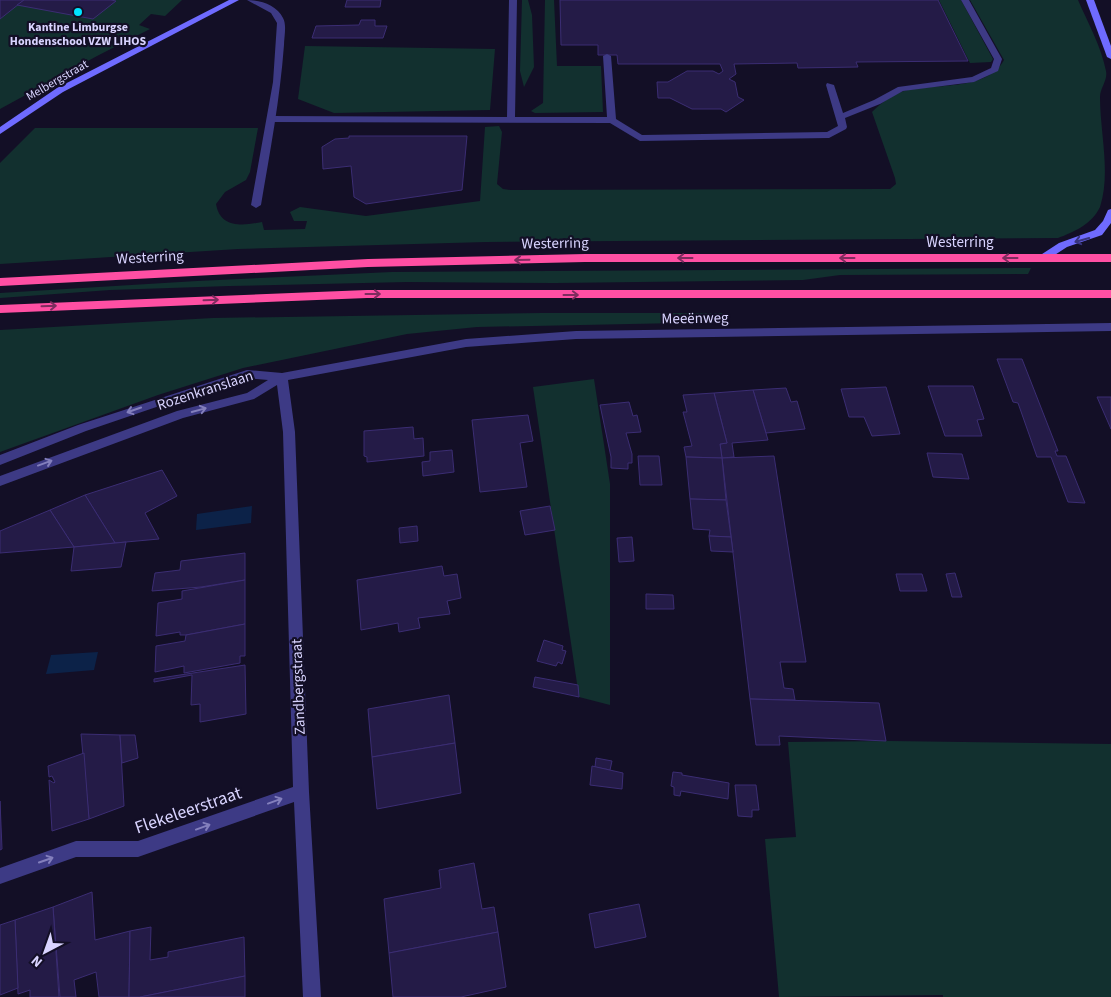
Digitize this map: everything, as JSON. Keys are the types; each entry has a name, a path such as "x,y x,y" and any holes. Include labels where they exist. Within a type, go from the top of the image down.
{"highway":[{"name":"Westerring","path":"0,282 368,263 584,258 1111,258"},
{"path":"0,308 367,294 1111,294"}],"street":[{"name":"Melbergstraat","path":"0,131 60,90 235,0"},
{"path":"251,0 281,18 277,82 256,205"},
{"path":"512,119 513,0"},
{"path":"840,117 877,102 900,89 974,79 995,69 998,59 966,0"},
{"path":"1090,0 1111,57"},
{"path":"607,56 612,120"},
{"path":"270,119 612,120 640,138 829,135 843,127 830,85"},
{"path":"1043,258 1062,246 1092,238 1108,224 1111,212"},
{"name":"Meeënweg","path":"282,378 466,344 576,335 1111,327"},
{"name":"Rozenkranslaan","path":"0,460 99,422 247,374 282,378"},
{"name":"Rozenkranslaan","path":"0,481 181,414 250,396 282,378"},
{"name":"Zandbergstraat","path":"282,378 289,432 301,792 312,997"},
{"name":"Flekeleerstraat","path":"0,876 76,849 138,849 301,792"}],"green space":[{"path":"0,0 182,0 165,16 151,14 139,25 150,29 0,109"},
{"path":"522,0 528,0 532,15 534,67 524,87 520,71"},
{"path":"545,0 554,0 557,66 601,66 603,112 535,113 531,111 543,103"},
{"path":"939,0 961,0 993,59 991,62 970,63"},
{"path":"970,0 1078,0 1101,53 1106,74 1100,97 1105,181 1100,207 1087,223 1058,238 486,242 238,249 0,264 0,163 35,128 258,128 250,172 246,180 225,192 216,204 218,212 227,221 233,224 262,222 264,230 305,229 307,221 294,221 290,212 300,207 366,216 480,201 485,127 499,126 502,132 497,184 503,189 890,189 896,184 895,178 872,112 885,100 901,92 957,85 985,78 996,70 1004,60"},
{"path":"305,46 495,49 490,110 334,113 298,99"},
{"path":"1031,268 1028,274 840,275 803,280 555,283 407,282 229,286 110,290 0,298 0,293 392,272"},
{"path":"542,313 725,313 728,322 477,327 407,334 243,368 158,395 0,452 0,330 213,318"},
{"path":"594,379 610,484 610,705 579,697 533,387"},
{"path":"890,741 1111,744 1111,997 943,997 943,995 779,997 765,839 796,837 788,742"}],"water":[{"path":"252,506 251,523 196,530 197,514"},
{"path":"98,652 94,670 46,674 51,655"}],"building":[{"path":"0,0 24,0 0,19"},
{"name":"Kantine Limburgse Hondenschool VZW LIHOS","path":"24,0 116,1 93,19 17,5"},
{"path":"347,0 381,0 380,7 345,7"},
{"path":"560,0 938,0 968,61 856,62 858,67 798,68 797,63 734,64 736,74 729,79 735,82 738,97 744,100 726,112 721,109 692,109 670,98 658,98 657,82 668,82 687,71 713,71 719,74 723,71 720,64 618,64 617,55 598,55 598,45 561,45"},
{"path":"361,20 375,20 375,26 387,26 383,38 312,38 316,26 359,25"},
{"path":"349,136 467,136 462,190 366,204 354,197 351,166 323,169 322,147 335,139 349,138"},
{"path":"997,359 1022,359 1058,451 1055,451 1057,456 1066,456 1085,503 1068,502 1051,457 1037,457 1018,403 1013,402"},
{"path":"928,386 973,386 984,419 977,420 982,436 945,436"},
{"path":"886,387 900,434 872,436 864,417 849,417 841,389"},
{"path":"786,388 791,402 797,401 805,429 766,433 753,390"},
{"path":"753,390 768,440 732,443 734,457 722,458 720,444 727,443 714,393"},
{"path":"714,393 727,443 720,444 722,458 686,457 684,447 692,446 683,412 687,412 683,395"},
{"path":"1097,397 1111,397 1111,429"},
{"path":"629,402 633,416 637,415 641,432 626,433 632,454 632,463 628,463 628,469 611,468 611,457 600,405"},
{"path":"528,415 533,441 520,443 527,487 480,492 472,420"},
{"path":"413,427 414,439 423,438 424,456 367,462 367,457 364,456 364,431"},
{"path":"452,450 454,472 423,476 422,462 430,461 430,452"},
{"path":"927,453 962,454 969,479 933,477"},
{"path":"638,456 659,456 662,485 640,485"},
{"path":"774,456 806,662 780,662 784,688 793,689 795,700 750,699 722,458"},
{"path":"686,457 722,458 726,500 690,499"},
{"path":"162,470 177,496 145,513 159,539 115,543 85,495"},
{"path":"85,495 115,543 74,547 50,510"},
{"path":"690,499 726,500 731,537 709,536 710,530 693,529"},
{"path":"550,506 555,530 525,535 520,511"},
{"path":"50,510 74,547 0,553 0,531"},
{"path":"417,526 418,541 400,543 399,528"},
{"path":"709,536 731,537 733,552 711,551"},
{"path":"632,537 634,561 619,562 617,538"},
{"path":"126,542 121,567 71,571 74,547"},
{"path":"245,553 245,580 201,587 152,591 155,573 180,570 181,561"},
{"path":"442,566 444,576 457,574 461,598 447,601 450,614 418,618 420,628 399,632 398,623 361,630 357,580"},
{"path":"955,573 962,597 952,597 946,574"},
{"path":"896,574 922,574 927,591 900,591"},
{"path":"245,580 245,624 186,635 180,635 180,632 156,636 158,603 182,599 182,591"},
{"path":"646,594 673,595 674,609 646,609"},
{"path":"245,624 245,656 240,656 240,663 184,673 184,666 155,672 156,646 185,641 186,635"},
{"path":"544,640 563,646 562,650 566,651 562,664 558,662 556,666 537,661"},
{"path":"245,665 246,714 200,722 200,704 191,705 192,675 154,682 154,679"},
{"path":"535,677 578,685 579,697 533,687"},
{"path":"449,695 455,743 372,757 368,709"},
{"path":"750,699 879,703 886,741 779,736 780,745 756,745"},
{"path":"81,734 120,735 124,806 89,819"},
{"path":"120,735 135,735 138,758 122,763"},
{"path":"455,743 461,793 377,809 372,757"},
{"path":"84,753 89,819 52,831 49,780 55,782 52,776 49,777 48,766"},
{"path":"596,758 612,761 610,770 595,767"},
{"path":"592,766 623,773 622,789 590,785"},
{"path":"673,772 729,783 728,799 681,791 680,796 674,795 674,787 671,786"},
{"path":"735,785 756,785 759,810 752,810 752,817 738,816"},
{"path":"0,801 2,849 0,850"},
{"path":"474,863 482,909 494,907 498,932 389,953 384,899 441,888 439,870"},
{"path":"92,892 95,940 130,931 129,997 99,997 96,972 74,980 76,997 60,997 53,907"},
{"path":"639,904 646,937 595,948 589,914"},
{"path":"53,907 59,997 30,997 30,990 18,994 15,920"},
{"path":"15,920 18,988 0,995 0,925"},
{"path":"151,927 150,960 168,957 168,952 244,937 245,976 140,997 129,997 130,931"},
{"path":"498,932 506,987 461,997 393,997 389,953"},
{"path":"245,976 245,997 140,997"}],"place":[{"name":"Kantine Limburgse Hondenschool VZW LIHOS","path":"78,12"}]}
